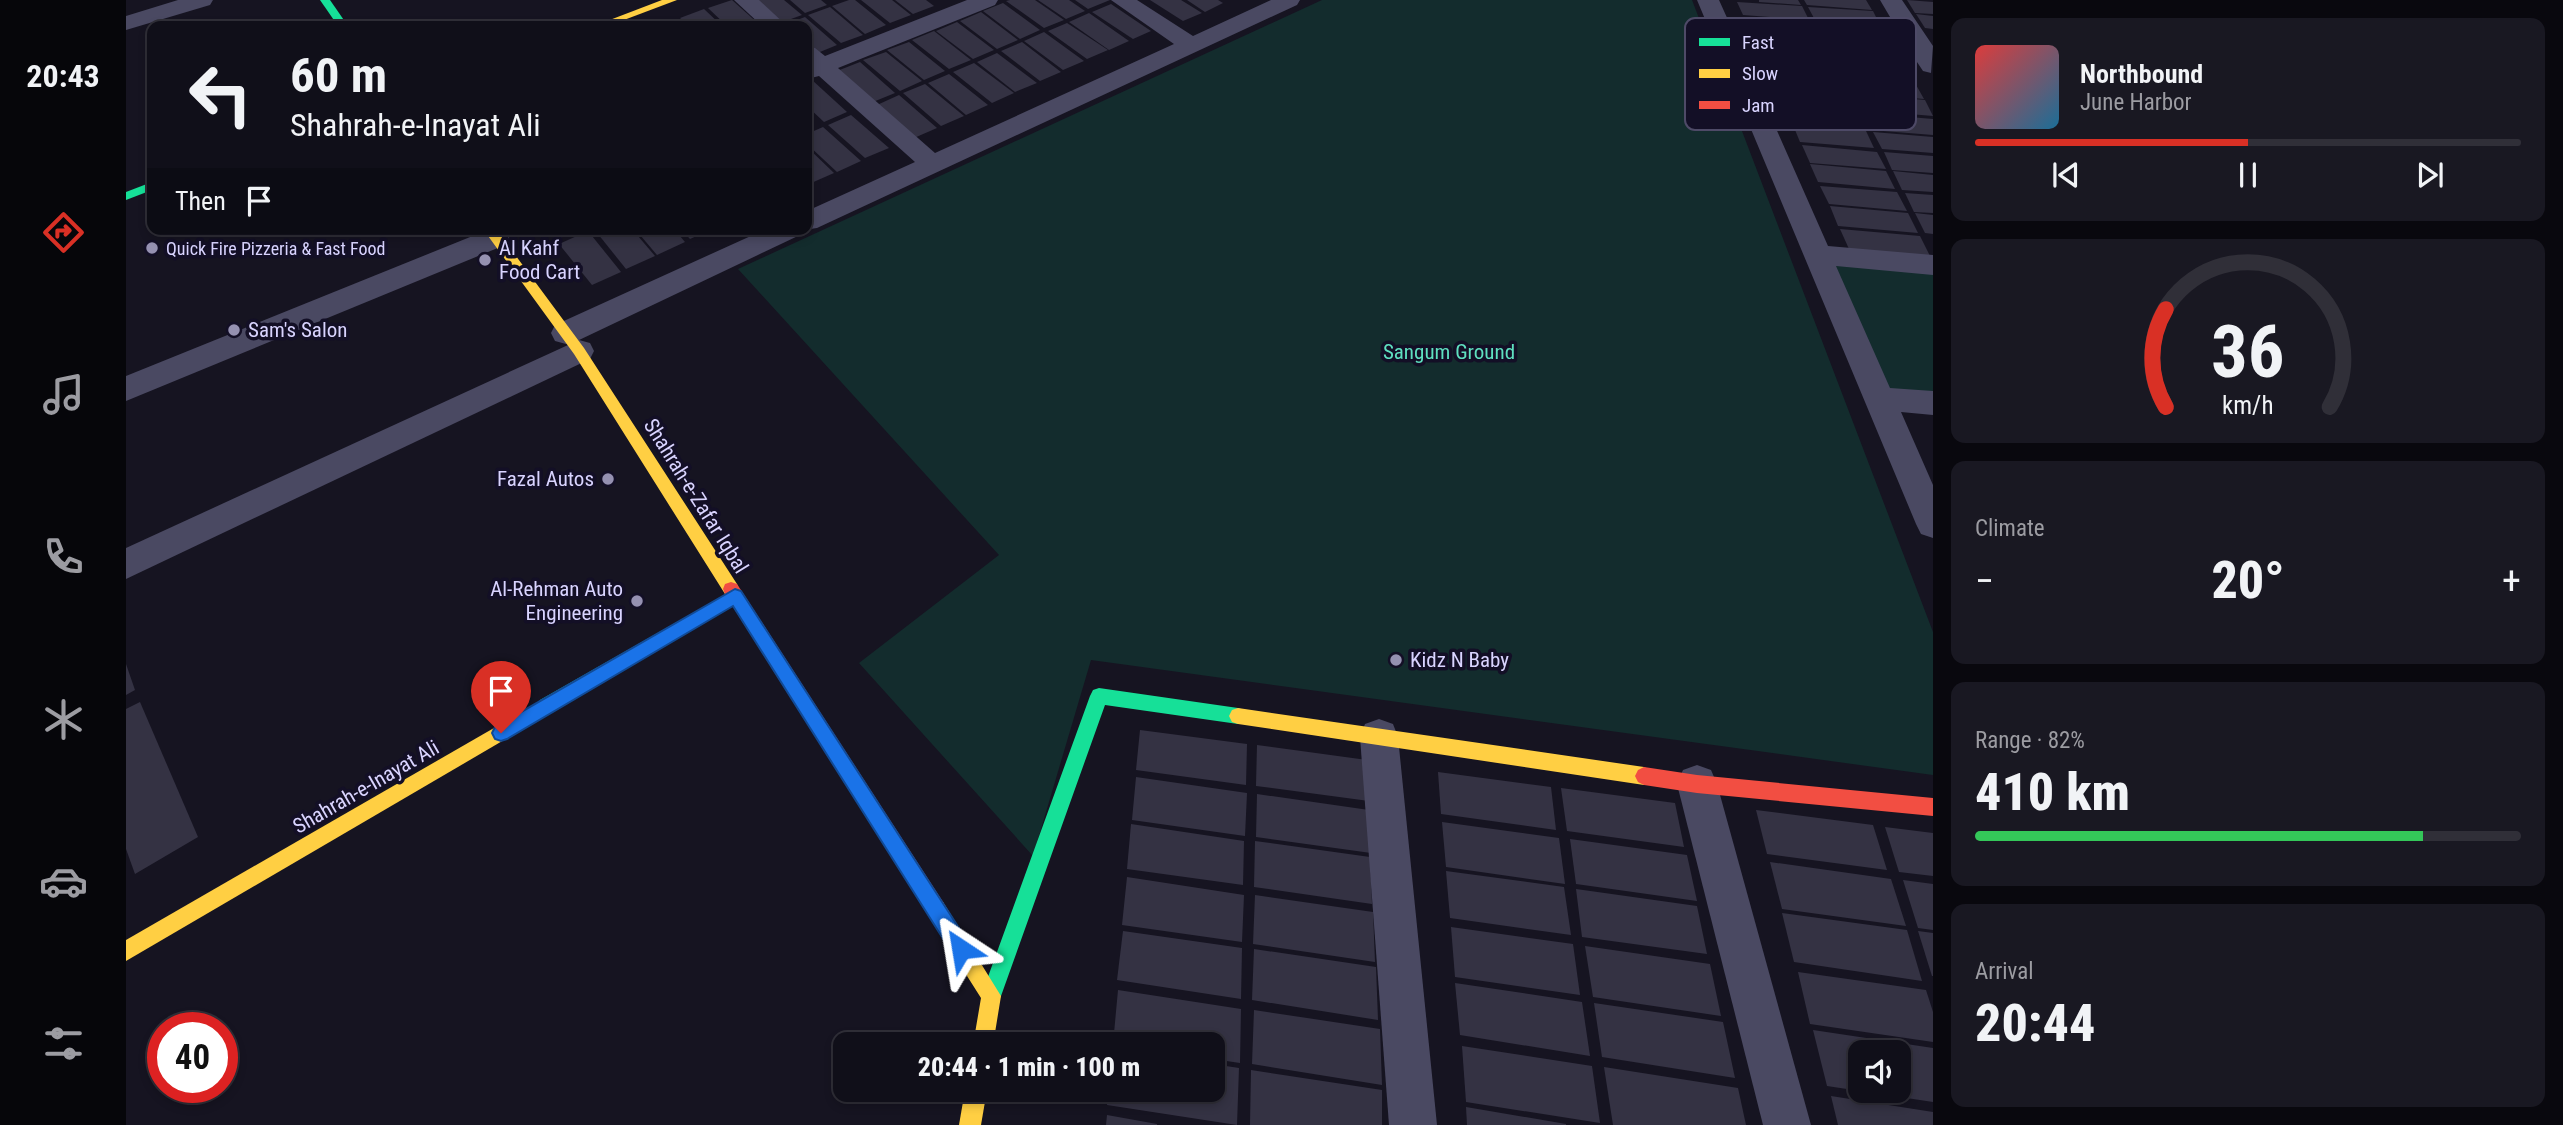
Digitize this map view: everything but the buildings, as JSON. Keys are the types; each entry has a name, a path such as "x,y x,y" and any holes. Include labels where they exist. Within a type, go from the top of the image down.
{"street":[{"path":"126,23 202,0"},
{"path":"326,0 341,21"},
{"path":"613,21 672,0"},
{"path":"745,0 770,21"},
{"path":"812,64 986,0"},
{"path":"1122,0 1190,44"},
{"path":"812,220 1289,0"},
{"path":"1708,0 1716,18"},
{"path":"1891,0 1903,18"},
{"path":"1916,37 1930,58"},
{"path":"812,64 932,164"},
{"path":"1764,130 1933,524"},
{"path":"126,195 147,188"},
{"path":"126,389 490,235"},
{"name":"Shahrah-e-Zafar Iqbal","path":"493,235 572,342 991,996"},
{"path":"126,564 572,342 778,235"},
{"path":"1817,255 1933,265"},
{"path":"1879,398 1933,403"},
{"name":"Shahrah-e-Inayat Ali","path":"126,951 735,596"},
{"path":"985,1032 991,996 1099,696 1697,784 1933,807"},
{"path":"1380,737 1413,1125"},
{"path":"1697,784 1787,1125"},
{"path":"971,1125 974,1102"}],"green space":[{"name":"Sangum Ground","path":"1322,0 1692,0 1699,18 1685,18 1685,130 1742,130 1933,632 1933,775 1091,660 1033,856 859,663 999,555 738,269"},
{"path":"1817,255 1933,265 1933,403 1879,399"}],"traffic: fast":[{"path":"325,0 340,21"},
{"path":"126,196 147,188"},
{"path":"546,706 735,596"},
{"path":"991,996 1099,696 1238,716"}],"traffic: slow":[{"path":"613,21 672,0"},
{"path":"493,235 579,351 731,589"},
{"path":"126,951 546,706"},
{"path":"1238,716 1644,776"},
{"path":"936,909 991,996 985,1032"},
{"path":"970,1125 974,1102"}],"traffic: jam":[{"path":"731,589 936,909"},
{"path":"1644,776 1697,784 1933,807"}],"place":[{"name":"Quick Fire Pizzeria & Fast Food","path":"152,248"},
{"name":"Al Kahf Food Cart","path":"485,260"},
{"name":"Sam's Salon","path":"234,330"},
{"name":"Fazal Autos","path":"608,479"},
{"name":"Al-Rehman Auto Engineering","path":"637,601"},
{"name":"Kidz N Baby","path":"1396,660"}],"route":[{"path":"501,733 735,596 961,949"}]}
